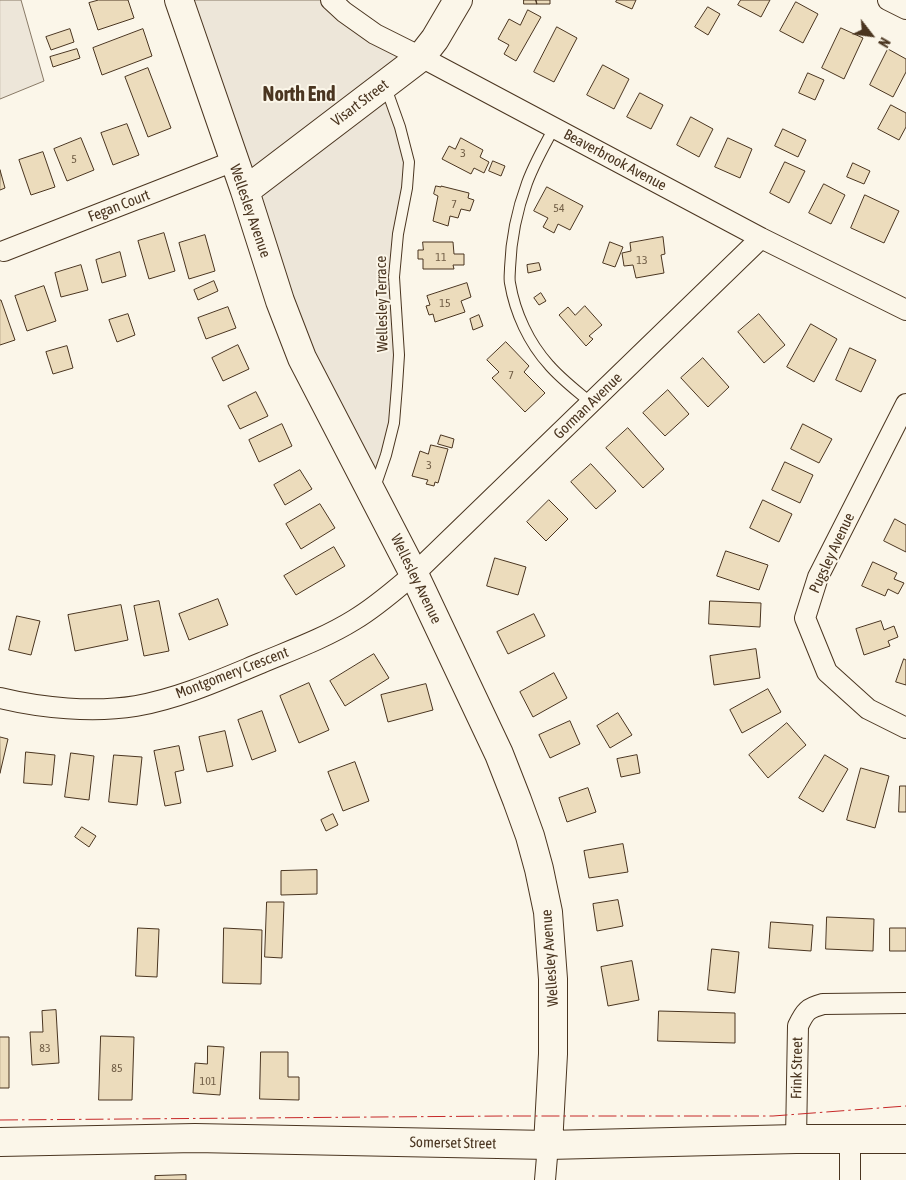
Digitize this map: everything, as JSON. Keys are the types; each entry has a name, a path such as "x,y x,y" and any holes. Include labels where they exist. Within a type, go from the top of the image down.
{"street":[{"name":"Wellesley Avenue","path":"178,0 245,190 280,301 302,358 414,574 499,754 530,836 548,912 553,979 553,1054 545,1180"},
{"name":"Beaverbrook Avenue","path":"331,0 344,12 375,34 761,238 906,310"},
{"name":"Visart Street","path":"245,190 421,57 435,40 458,0"},
{"path":"888,0 906,10"},
{"name":"Fegan Court","path":"4,251 234,161"},
{"name":"Gorman Avenue","path":"414,574 761,238"},
{"name":"Pugsley Avenue","path":"906,404 818,577 805,618 827,672 868,709 906,728"},
{"name":"Montgomery Crescent","path":"0,698 48,706 88,709 135,706 171,698 205,686 323,637 355,620 414,574"},
{"name":"Frink Street","path":"796,1139 798,1026 803,1014 811,1007 823,1004 906,1003"},
{"name":"Somerset Street","path":"0,1142 195,1138 548,1145 796,1139 906,1139"},
{"path":"850,1140 850,1180"}],"lane":[{"name":"Wellesley Terrace","path":"373,495 394,423 398,386 399,355 394,276 398,234 407,188 409,162 400,127 384,84"},
{"path":"554,128 535,164 521,201 513,235 510,282 520,318 538,351 567,383 591,404"}],"shaded area":[{"path":"0,0 21,0 44,81 0,99"},
{"path":"179,0 331,0 421,57 385,84 409,162 398,234 397,386 373,495 302,358"}],"building":[{"path":"99,0 128,0 134,18 98,30 89,3"},
{"path":"524,0 536,0 537,4 524,4"},
{"path":"536,0 550,0 550,4 537,4"},
{"path":"617,0 636,0 632,9 616,2"},
{"path":"741,0 770,0 761,17 738,5"},
{"path":"796,2 818,14 803,43 780,31"},
{"path":"708,7 720,14 708,35 695,27"},
{"path":"528,10 541,17 516,61 504,54 509,45 498,39 509,19 520,25"},
{"path":"557,27 577,38 554,82 534,72"},
{"path":"841,28 863,38 844,79 822,68"},
{"path":"70,29 74,42 51,50 46,37"},
{"path":"143,29 152,56 102,75 93,48"},
{"path":"77,49 80,58 53,67 50,57"},
{"path":"888,49 906,59 906,72 893,97 870,85"},
{"path":"603,65 629,79 614,109 587,95"},
{"path":"148,68 171,128 148,137 125,77"},
{"path":"808,73 824,80 815,100 799,93"},
{"path":"640,93 663,105 651,129 627,117"},
{"path":"891,105 906,113 906,127 899,140 878,129"},
{"path":"691,117 713,129 699,157 677,145"},
{"path":"127,124 139,155 113,165 101,133"},
{"path":"783,129 806,140 798,157 775,146"},
{"path":"81,138 94,170 67,181 54,149"},
{"path":"461,138 483,150 480,157 489,162 484,173 474,168 471,174 442,159 449,146 455,149"},
{"path":"728,138 752,149 740,178 715,167"},
{"path":"43,152 55,187 31,195 19,160"},
{"path":"493,161 505,166 501,176 489,171"},
{"path":"785,162 805,171 789,203 770,193"},
{"path":"853,163 870,171 864,184 847,177"},
{"path":"0,170 5,188 0,190"},
{"path":"824,184 845,195 831,224 809,213"},
{"path":"436,186 469,193 468,198 474,200 470,211 461,209 458,218 450,216 448,226 433,221 438,196 434,194"},
{"path":"547,187 583,206 570,230 558,224 554,233 543,227 548,218 534,211"},
{"path":"865,195 899,211 884,243 851,228"},
{"path":"164,233 175,271 149,279 138,241"},
{"path":"205,235 215,271 189,279 179,243"},
{"path":"663,237 665,254 661,255 664,273 636,278 633,265 624,266 622,253 631,251 630,243"},
{"path":"423,242 453,242 454,254 464,254 464,265 453,265 454,269 423,269 423,259 418,259 418,250 423,250"},
{"path":"610,242 623,247 615,267 603,263"},
{"path":"120,252 126,276 102,283 96,260"},
{"path":"539,263 541,270 528,273 527,265"},
{"path":"81,265 88,290 61,297 55,273"},
{"path":"214,281 218,291 198,300 194,290"},
{"path":"467,283 471,297 461,301 465,312 435,322 433,314 429,315 426,306 430,305 427,296"},
{"path":"44,286 56,321 27,331 15,296"},
{"path":"541,293 546,301 539,305 534,298"},
{"path":"0,300 15,340 0,345"},
{"path":"585,306 602,325 589,336 593,339 586,346 559,315 568,307 575,315"},
{"path":"228,307 236,328 206,339 198,318"},
{"path":"128,314 135,335 117,342 109,320"},
{"path":"759,314 785,345 764,363 738,332"},
{"path":"479,315 483,326 473,330 470,319"},
{"path":"811,324 837,339 814,382 787,367"},
{"path":"506,342 529,366 524,372 545,393 525,412 492,378 499,372 487,360"},
{"path":"238,345 249,369 223,381 212,358"},
{"path":"67,346 73,368 53,374 46,352"},
{"path":"850,348 876,360 861,392 836,380"},
{"path":"703,358 729,387 708,407 681,378"},
{"path":"668,390 689,414 665,436 643,413"},
{"path":"256,392 268,416 240,429 228,406"},
{"path":"282,424 292,446 259,462 249,440"},
{"path":"803,424 832,439 819,463 791,449"},
{"path":"628,428 664,469 643,488 606,448"},
{"path":"441,435 454,439 452,448 438,444"},
{"path":"431,445 448,449 438,483 435,482 434,486 426,484 428,480 412,476 420,451 428,454"},
{"path":"785,462 813,475 800,503 772,490"},
{"path":"591,464 616,491 596,509 571,482"},
{"path":"300,470 312,489 285,505 274,485"},
{"path":"549,500 568,519 546,541 527,522"},
{"path":"763,500 792,514 779,542 750,528"},
{"path":"320,504 335,528 301,549 286,524"},
{"path":"895,519 906,525 906,552 884,541"},
{"path":"334,547 345,566 296,595 284,576"},
{"path":"726,551 768,565 759,590 717,576"},
{"path":"495,558 526,567 518,595 487,586"},
{"path":"873,562 897,573 894,579 904,583 898,594 888,589 885,596 862,586"},
{"path":"218,599 228,625 189,640 179,614"},
{"path":"159,601 169,651 144,656 134,606"},
{"path":"710,601 761,603 760,627 709,624"},
{"path":"121,605 128,640 75,651 68,615"},
{"path":"534,614 545,636 508,654 497,632"},
{"path":"17,616 40,621 31,655 9,650"},
{"path":"881,621 884,630 894,626 898,637 888,641 890,646 864,655 856,629"},
{"path":"756,649 760,678 714,685 710,656"},
{"path":"374,654 389,678 345,706 330,681"},
{"path":"904,659 906,660 906,685 896,682"},
{"path":"554,673 567,698 533,717 520,692"},
{"path":"309,683 329,730 299,743 280,696"},
{"path":"426,684 433,710 388,722 381,695"},
{"path":"768,689 781,712 742,733 730,710"},
{"path":"262,711 276,751 252,760 238,720"},
{"path":"618,713 632,735 610,748 597,726"},
{"path":"570,721 580,744 550,758 539,735"},
{"path":"787,723 806,745 768,778 749,755"},
{"path":"225,731 233,766 207,772 199,737"},
{"path":"0,737 8,739 0,773"},
{"path":"179,746 184,770 175,772 181,803 165,806 154,751"},
{"path":"26,752 55,755 52,785 24,783"},
{"path":"71,753 94,756 89,800 65,797"},
{"path":"114,755 142,757 137,805 109,802"},
{"path":"637,755 640,773 621,777 617,759"},
{"path":"825,755 848,769 823,812 799,798"},
{"path":"355,762 369,801 343,811 328,772"},
{"path":"861,768 889,776 875,828 847,820"},
{"path":"900,786 906,786 906,812 899,812"},
{"path":"588,788 596,812 567,822 559,798"},
{"path":"333,814 338,825 326,831 321,820"},
{"path":"82,827 96,836 89,847 75,837"},
{"path":"623,844 628,872 589,878 584,851"},
{"path":"317,870 317,894 281,895 281,871"},
{"path":"618,900 623,926 597,931 593,904"},
{"path":"267,902 284,902 282,958 265,957"},
{"path":"827,917 874,919 873,951 826,949"},
{"path":"771,922 813,925 811,951 769,948"},
{"path":"138,928 159,929 157,977 136,976"},
{"path":"224,928 262,930 261,984 223,983"},
{"path":"890,928 906,928 906,951 890,951"},
{"path":"712,949 739,952 735,993 708,990"},
{"path":"632,961 639,1000 608,1006 601,967"},
{"path":"56,1010 59,1063 32,1065 30,1032 43,1032 42,1011"},
{"path":"659,1011 735,1013 735,1043 658,1041"},
{"path":"101,1036 134,1037 132,1100 99,1100"},
{"path":"0,1037 9,1037 9,1088 0,1088"},
{"path":"208,1046 224,1047 220,1095 193,1093 195,1063 207,1064"},
{"path":"261,1052 288,1052 288,1077 299,1077 299,1100 260,1099"},
{"path":"186,1175 186,1180 155,1180 155,1176"}],"power":[{"path":"0,1120 773,1116 906,1106"}],"district":[{"name":"North End","path":"299,95"}]}
